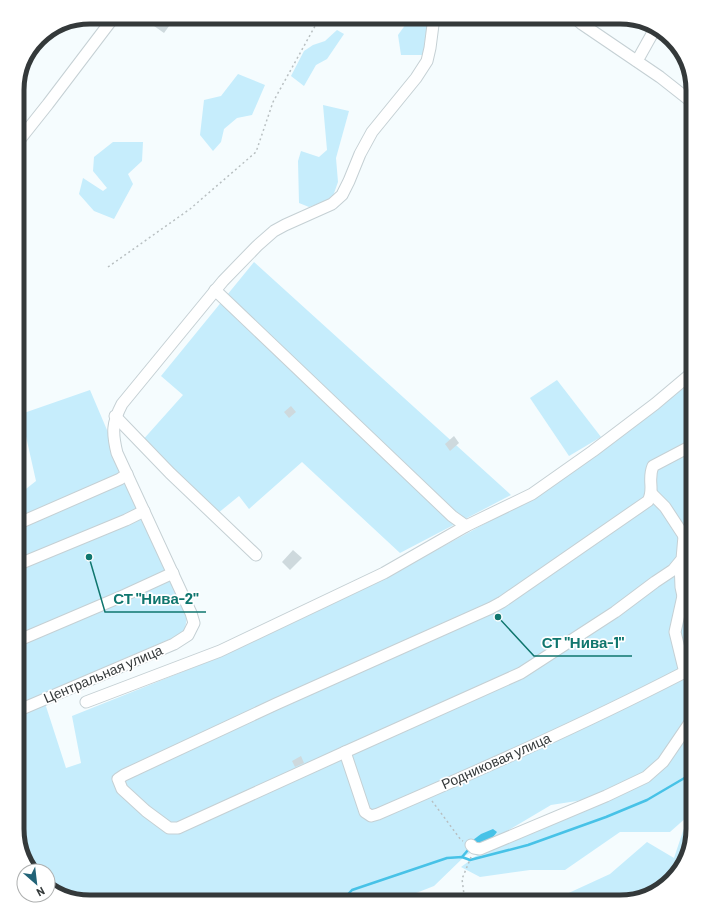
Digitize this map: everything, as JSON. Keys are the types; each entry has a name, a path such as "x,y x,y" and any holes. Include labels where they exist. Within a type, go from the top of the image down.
{"street":[{"path":"24,134 109,24"},
{"path":"24,638 126,596 173,573 117,453 113,430 115,416 122,404 215,290 257,246 274,231 332,204 342,195 360,154 372,132 416,78 427,61 433,24"},
{"path":"582,24 660,77 686,97"},
{"path":"636,61 653,33"},
{"path":"215,290 452,516 466,526"},
{"path":"86,702 227,648 384,573 466,526 532,494 642,413 686,378"},
{"path":"115,416 170,473 256,555"},
{"path":"686,448 653,466 649,477 652,494 686,529"},
{"path":"24,521 120,479 128,474"},
{"path":"652,494 648,501 628,516 491,608 276,704 124,775 118,780 122,789 146,811 170,828 178,828 521,673 615,612 680,564"},
{"path":"24,562 126,520 144,510"},
{"path":"686,544 680,564 680,587 686,594"},
{"name":"Центральная улица","path":"24,708 127,665 174,644 188,635 194,623 192,613 173,573"},
{"path":"686,602 676,632 686,665"},
{"name":"Родниковая улица","path":"345,752 365,812 371,816 507,758 681,674 686,675"},
{"path":"468,847 480,849 606,796 646,777 663,762 686,728"}],"path":[{"path":"108,267 190,209 256,152 273,102 316,24"},
{"path":"432,801 468,847 468,865 462,880 464,895"}],"shaded area":[{"path":"406,24 427,24 423,55 401,55 398,35"},
{"path":"337,30 344,34 327,59 316,65 304,86 291,76 304,51 313,45 325,41"},
{"path":"238,74 265,85 252,115 237,118 224,129 221,142 213,151 200,135 204,100 221,96"},
{"path":"323,105 349,111 336,158 338,182 332,199 309,207 299,203 298,161 301,151 319,157 327,150"},
{"path":"113,142 143,142 142,161 128,174 133,184 114,219 94,211 79,194 83,178 103,191 107,188 93,171 94,157"},
{"path":"254,262 511,495 400,553 302,462 249,509 239,496 212,518 141,442 183,395 161,376"},
{"path":"557,380 601,437 569,456 530,398"},
{"path":"686,381 686,818 670,832 620,832 565,870 530,870 480,877 461,867 480,853 536,832 609,796 551,805 465,856 434,886 411,895 90,895 73,893 56,885 56,863 34,863 25,842 24,829 24,490 36,481 24,427 24,413 90,390 187,618 184,633 42,694 66,768 81,763 72,716 222,656 385,578 534,497"},
{"path":"686,822 684,846 681,854 667,876 657,884 641,891 620,895 564,895 610,874 647,842 674,858"}],"water":[{"path":"493,829 497,832 490,839 485,843 475,845 473,840 481,834"}],"building":[{"path":"156,24 171,24 164,33 154,26"},
{"path":"291,406 296,412 289,418 284,412"},
{"path":"454,436 459,443 450,451 445,444"},
{"path":"293,550 302,558 290,570 282,562"},
{"path":"301,756 304,763 295,767 292,761"}],"waterway":[{"path":"347,895 352,890 447,858 462,857 470,860 528,845 606,817 647,800 686,777"},
{"path":"462,857 468,850"}],"place":[{"name":"СТ \"Нива-2\"","path":"89,557"},
{"name":"СТ \"Нива-1\"","path":"498,617"}]}
